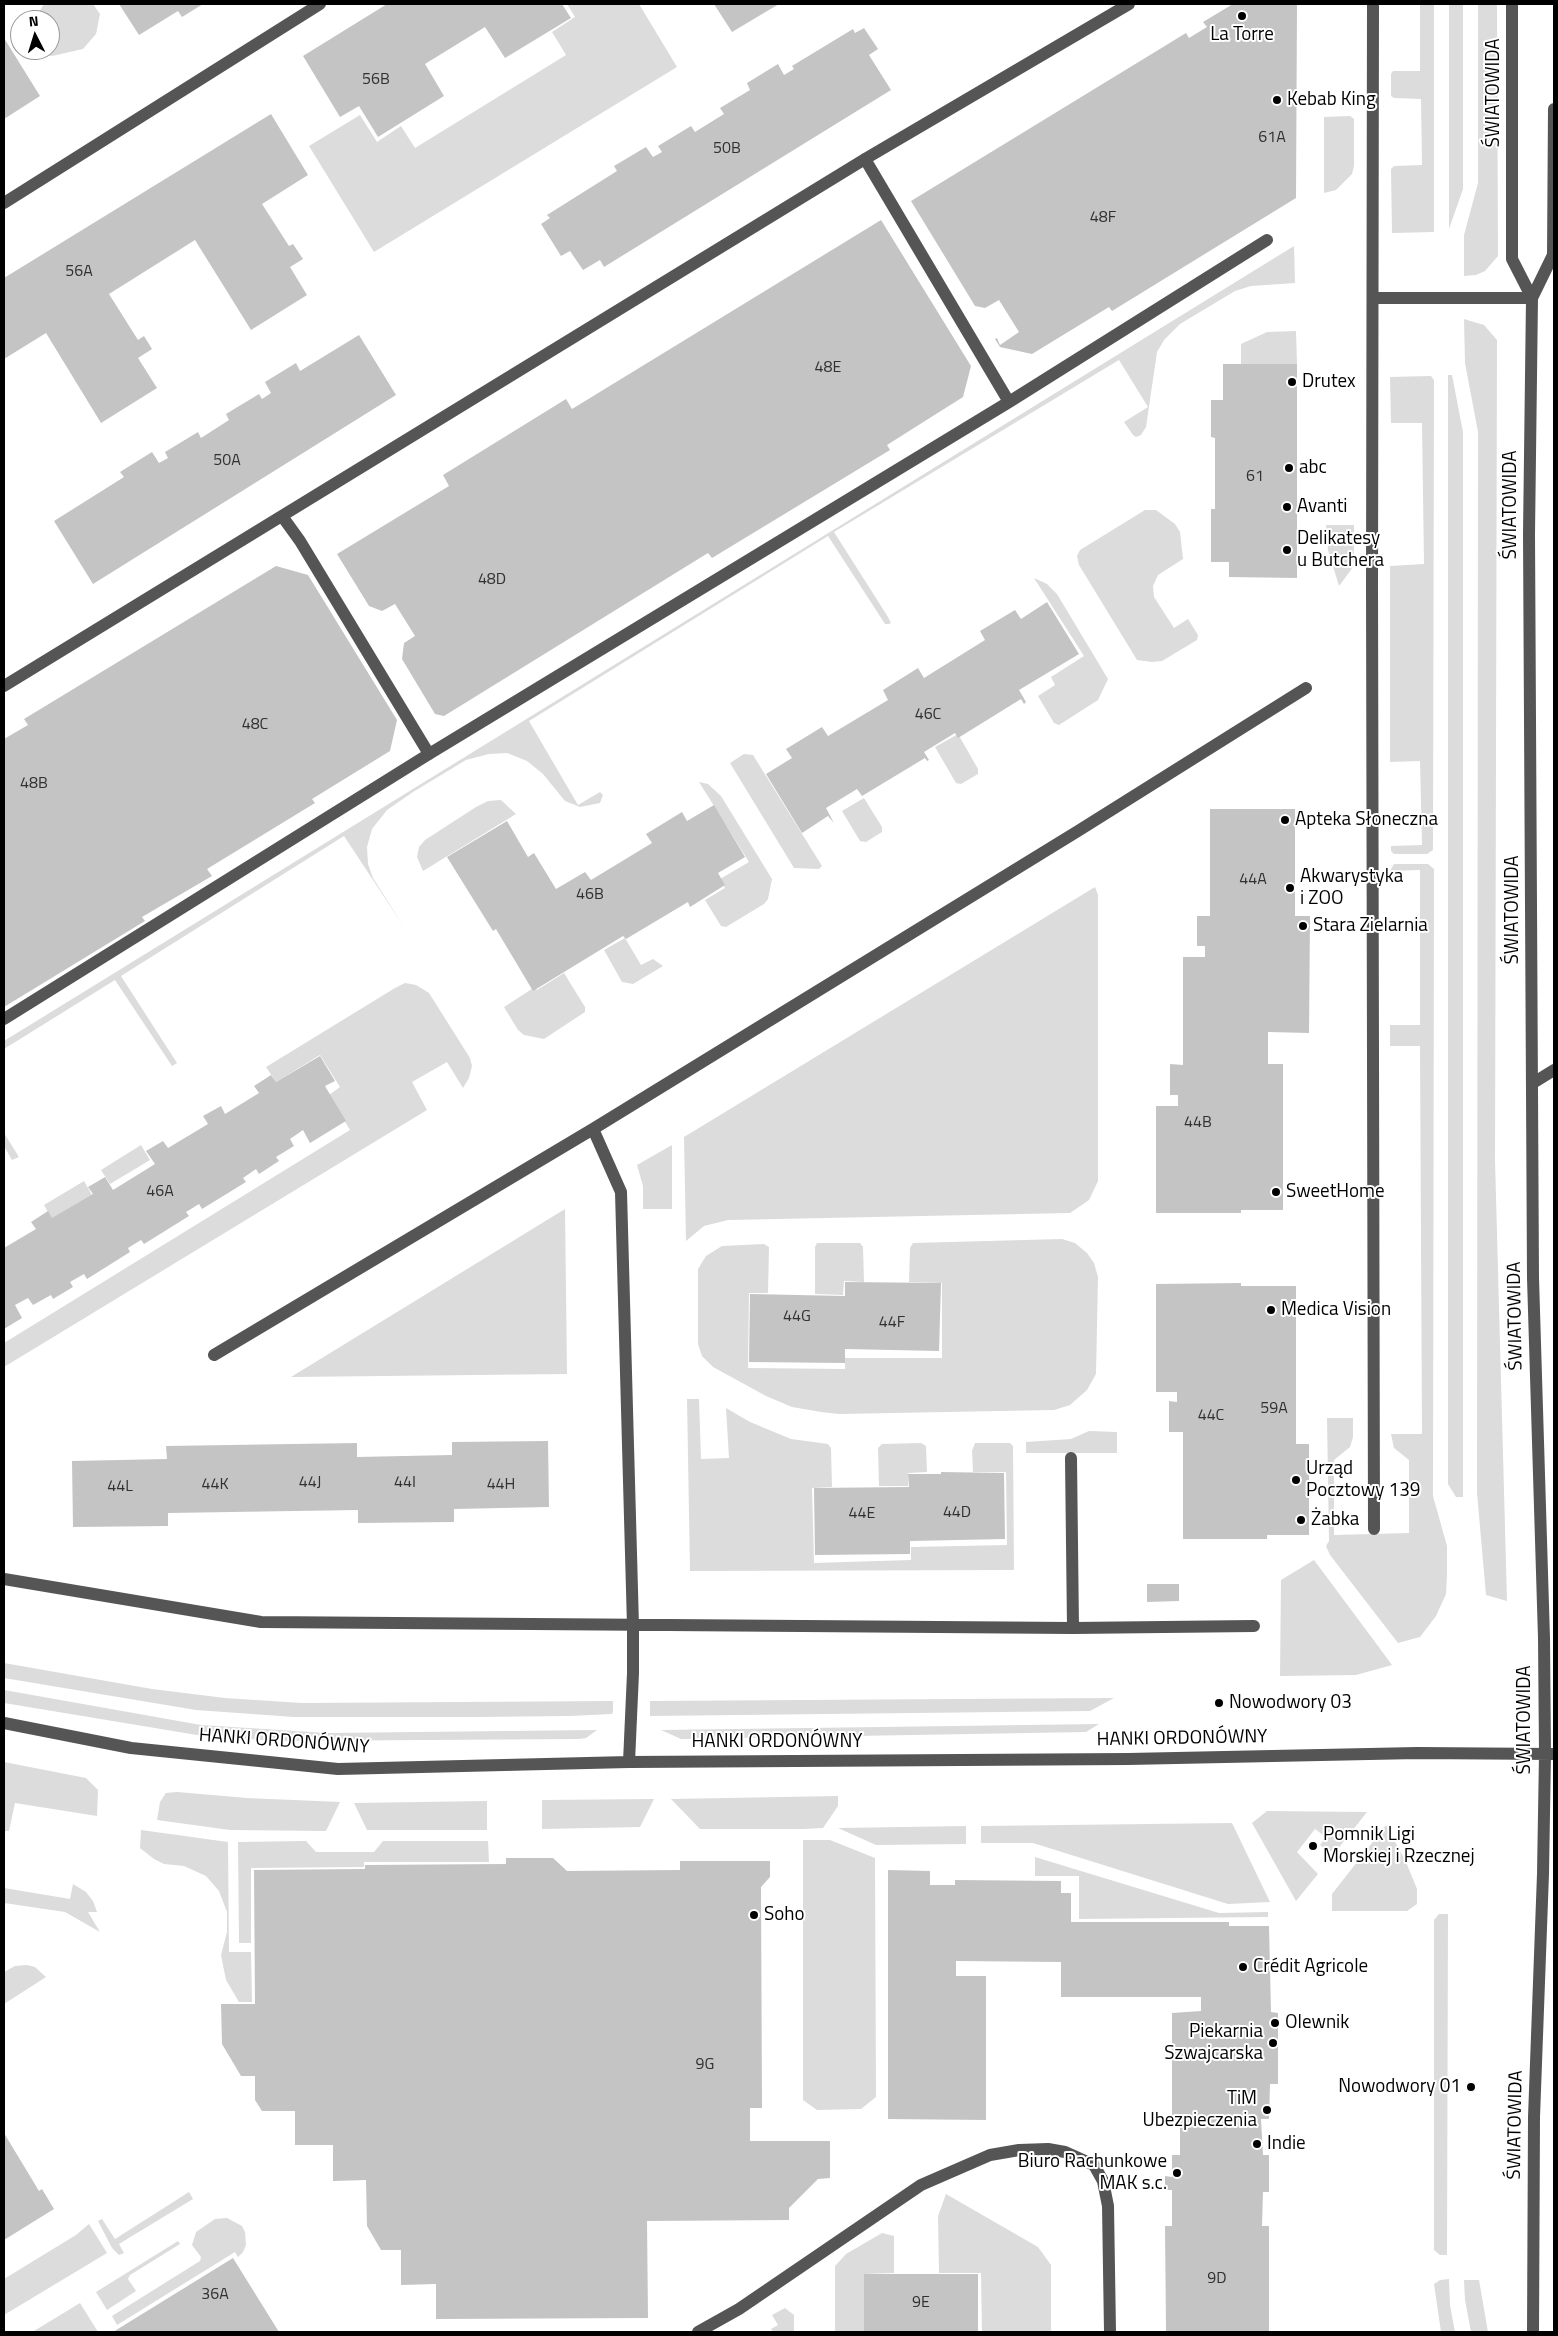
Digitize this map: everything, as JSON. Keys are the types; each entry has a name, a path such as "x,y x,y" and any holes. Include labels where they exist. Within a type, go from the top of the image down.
{"street":[{"path":"4,203 320,4"},
{"path":"4,686 865,159 1129,4"},
{"path":"1373,4 1374,1530"},
{"name":"ŚWIATOWIDA","path":"1512,4 1512,259 1532,298"},
{"name":"ŚWIATOWIDA","path":"1533,2332 1534,2117 1549,1754 1533,1278 1529,534 1532,298 1553,255 1554,109"},
{"path":"865,159 1009,402"},
{"path":"4,1019 429,754 1009,402 1267,240"},
{"path":"1374,298 1532,298"},
{"path":"282,516 300,541 429,754"},
{"path":"214,1355 593,1129 1078,831 1306,688"},
{"path":"1533,1083 1554,1070"},
{"path":"593,1129 621,1192 633,1626 629,1762"},
{"path":"1071,1458 1073,1628"},
{"path":"4,1579 261,1622 1073,1628 1254,1626"},
{"name":"HANKI ORDONÓWNY","path":"4,1724 131,1748 338,1769 629,1762 1118,1759 1426,1753 1549,1754"},
{"path":"698,2332 746,2304 921,2185 990,2154 1048,2149 1065,2152 1094,2165 1103,2181 1108,2206 1110,2332"}],"shaded area":[{"path":"44,4 93,4 100,14 96,34 83,49 60,54 60,10 40,10"},
{"path":"567,4 639,4 677,67 374,252 309,146 360,115 377,142 401,126 415,148 566,55 552,32 575,17"},
{"path":"1420,4 1434,4 1434,232 1392,233 1391,169 1394,166 1422,165 1421,99 1394,98 1391,96 1391,74 1393,71 1420,71"},
{"path":"1449,4 1463,4 1463,189 1449,229"},
{"path":"1478,4 1497,4 1498,256 1485,271 1476,275 1464,276 1464,235 1478,183"},
{"path":"1350,116 1354,119 1354,166 1352,174 1336,190 1324,193 1324,117"},
{"path":"1294,246 1295,283 1251,286 1235,291 1180,324 1164,340 1157,352 1146,427 1141,435 1136,437 1133,435 1124,422 1148,407 1119,360 834,532 891,623 885,624 828,536 529,721 578,805 600,792 603,795 600,803 580,807 565,801 543,774 527,761 507,753 489,754 466,760 387,810 372,829 367,847 368,864 373,878 404,927 344,836 121,976 177,1063 172,1066 115,980 4,1049 4,1041"},
{"path":"1464,319 1484,325 1497,340 1495,1160 1507,1601 1486,1595 1477,1493 1478,432 1465,363"},
{"path":"1296,331 1297,364 1241,365 1241,344 1267,332"},
{"path":"1448,375 1452,375 1463,432 1463,1497 1456,1497 1448,1484"},
{"path":"1431,376 1434,380 1433,850 1427,854 1394,854 1391,851 1391,846 1422,845 1420,761 1390,762 1390,566 1424,564 1422,423 1391,423 1390,377"},
{"path":"1145,510 1156,510 1175,524 1180,532 1183,559 1158,575 1153,586 1154,597 1174,628 1188,619 1198,635 1197,640 1162,661 1152,662 1137,660 1079,565 1077,556 1080,550"},
{"path":"1326,525 1354,525 1354,561 1351,570 1339,586 1328,550"},
{"path":"1034,578 1047,584 1057,594 1108,679 1098,700 1059,725 1054,723 1038,696 1055,685 1051,677 1084,656"},
{"path":"958,734 978,769 978,774 961,784 956,783 935,747"},
{"path":"744,754 753,755 822,866 819,869 794,868 730,763"},
{"path":"699,782 708,784 721,796 772,879 768,899 764,904 726,927 721,926 705,900 725,888 720,879 749,862"},
{"path":"864,798 882,827 882,832 866,842 860,841 842,811"},
{"path":"501,800 516,814 423,871 417,857 419,847 425,840 476,807 488,801"},
{"path":"1394,864 1428,864 1434,869 1433,1496 1447,1546 1446,1594 1436,1616 1420,1637 1398,1643 1330,1555 1326,1546 1329,1541 1327,1418 1353,1418 1353,1437 1350,1447 1334,1460 1334,1535 1409,1533 1409,1460 1394,1448 1391,1434 1422,1434 1420,1046 1390,1046 1390,1025 1420,1025 1420,870 1390,871"},
{"path":"1095,887 1098,895 1098,1181 1089,1200 1070,1213 728,1220 704,1226 686,1241 684,1137"},
{"path":"625,938 641,965 653,959 663,966 633,984 622,982 604,950"},
{"path":"564,973 585,1007 585,1012 544,1039 524,1035 518,1030 504,1007 535,987 537,990"},
{"path":"405,983 416,985 429,993 470,1058 472,1066 469,1078 463,1088 447,1062 412,1082 427,1110 4,1367 4,1343 350,1130 329,1095 340,1087 320,1055 276,1082 266,1067"},
{"path":"4,1133 19,1157 12,1160 4,1146"},
{"path":"141,1145 150,1160 110,1184 101,1170"},
{"path":"672,1145 672,1209 643,1209 643,1186 637,1165"},
{"path":"84,1181 92,1195 52,1219 44,1205"},
{"path":"565,1209 567,1374 291,1377"},
{"path":"1062,1239 1075,1243 1087,1253 1094,1263 1098,1277 1096,1374 1087,1390 1070,1405 1054,1410 839,1414 792,1407 766,1396 713,1367 702,1356 698,1344 698,1269 706,1256 722,1246 764,1244 769,1247 768,1293 749,1293 748,1368 845,1369 845,1358 942,1358 942,1283 909,1282 910,1248 913,1243"},
{"path":"817,1243 860,1243 863,1247 864,1282 844,1281 843,1295 815,1294 815,1247"},
{"path":"687,1399 699,1399 701,1459 729,1458 726,1408 750,1422 791,1439 828,1444 831,1448 832,1487 812,1488 814,1563 911,1560 911,1547 1007,1545 1006,1472 973,1472 972,1451 975,1443 1010,1443 1013,1446 1014,1570 690,1571"},
{"path":"1089,1431 1117,1432 1117,1453 1026,1453 1026,1442 1071,1439"},
{"path":"921,1443 926,1446 927,1472 908,1473 908,1486 879,1486 878,1448 882,1444"},
{"path":"1314,1560 1392,1665 1356,1675 1280,1676 1281,1580"},
{"path":"4,1663 152,1689 225,1698 302,1703 613,1701 613,1712 612,1714 570,1716 294,1717 196,1710 4,1678"},
{"path":"4,1690 201,1725 327,1733 597,1730 586,1738 579,1739 275,1741 197,1735 4,1703"},
{"path":"1114,1698 1090,1711 650,1716 650,1701"},
{"path":"1099,1724 1086,1732 681,1739 661,1730"},
{"path":"4,1762 86,1778 98,1790 97,1816 15,1803 9,1831 4,1831"},
{"path":"177,1792 247,1798 340,1802 326,1831 230,1830 157,1820 160,1802 166,1793"},
{"path":"838,1796 838,1806 823,1828 803,1829 700,1829 671,1799"},
{"path":"654,1799 640,1827 542,1829 542,1800"},
{"path":"487,1801 487,1830 367,1830 354,1803"},
{"path":"1267,1811 1367,1812 1337,1850 1327,1851 1320,1845 1326,1837 1315,1829 1297,1852 1318,1874 1296,1901 1252,1823"},
{"path":"1232,1823 1270,1902 1228,1904 1033,1843 981,1843 981,1826"},
{"path":"1386,1825 1406,1862 1417,1889 1417,1904 1407,1911 1332,1911 1332,1894"},
{"path":"966,1826 966,1844 876,1845 838,1828"},
{"path":"141,1830 228,1842 229,1952 251,1952 252,2002 239,2002 226,1980 221,1955 227,1932 227,1912 219,1891 206,1876 184,1866 164,1864 154,1859 140,1848"},
{"path":"803,1840 830,1840 875,1858 876,2097 861,2109 817,2110 803,2100"},
{"path":"306,1841 316,1852 374,1852 383,1841 488,1841 489,1862 364,1862 364,1867 251,1868 251,1943 239,1943 238,1842"},
{"path":"1035,1857 1219,1913 1268,1912 1268,1917 1079,1919 1079,1876 1035,1876"},
{"path":"73,1884 86,1892 93,1901 97,1912 88,1912 100,1932 65,1912 4,1903 4,1888 70,1899"},
{"path":"1439,1914 1448,1914 1447,2255 1440,2255 1434,2250 1434,1920"},
{"path":"27,1965 35,1967 46,1977 4,2004 4,1972 15,1966"},
{"path":"189,2192 193,2199 119,2244 124,2253 119,2255 112,2248 98,2221 102,2219 115,2239"},
{"path":"946,2194 1038,2247 1051,2265 1051,2332 982,2332 981,2273 939,2273 938,2216"},
{"path":"227,2218 242,2226 245,2232 246,2245 238,2257 235,2252 117,2325 112,2316 200,2261 201,2257 192,2245 196,2232 215,2219"},
{"path":"89,2224 107,2253 4,2315 4,2279 76,2235"},
{"path":"882,2233 894,2236 894,2273 864,2274 864,2332 835,2332 835,2266 846,2254"},
{"path":"178,2241 180,2244 130,2275 128,2279 136,2291 107,2310 96,2292"},
{"path":"1449,2279 1450,2305 1455,2332 1441,2332 1434,2284 1440,2280"},
{"path":"1464,2280 1479,2280 1488,2332 1471,2332 1465,2300"},
{"path":"80,2303 98,2332 34,2331"},
{"path":"785,2308 794,2315 794,2332 773,2332 771,2329 778,2325 772,2315"}],"building":[{"path":"119,4 203,4 182,17 178,11 139,35"},
{"path":"387,4 562,4 571,18 505,58 485,27 425,64 444,96 378,137 359,106 340,117 303,56"},
{"path":"714,4 779,4 732,32"},
{"path":"1233,4 1297,5 1296,198 1112,311 1109,307 1032,354 1000,347 995,339 997,338 1000,345 1019,332 999,300 985,308 975,306 911,201 1186,33 1189,38 1207,27 1203,22"},
{"path":"864,28 878,49 869,55 891,90 604,267 600,260 583,270 570,251 561,256 541,224 550,218 547,215 617,171 614,166 646,147 653,157 662,152 658,146 691,126 695,132 724,114 720,108 750,90 747,83 778,64 784,75 794,69 792,66 853,29 855,33"},
{"path":"4,38 10,48 10,60 18,60 40,96 4,119"},
{"path":"271,114 308,175 262,204 289,246 293,244 303,259 290,267 307,295 251,330 195,240 109,294 138,340 144,336 152,349 138,358 157,388 101,423 46,333 4,359 4,278"},
{"path":"881,220 971,366 963,397 887,445 890,450 712,558 708,553 444,716 435,714 402,659 404,643 415,636 395,604 382,611 369,606 337,554 449,486 443,475 566,399 572,409"},
{"path":"359,335 396,395 93,584 54,521 124,477 120,472 152,452 159,463 168,458 165,452 198,432 201,438 229,420 226,414 259,394 262,399 271,393 265,382 296,363 300,371"},
{"path":"1223,364 1297,364 1297,578 1229,577 1229,562 1211,562 1211,509 1215,509 1215,438 1211,437 1211,400 1223,400"},
{"path":"276,566 308,575 397,720 390,751 312,799 315,803 207,869 212,876 142,917 145,921 4,1007 4,739 28,725 24,719"},
{"path":"1047,602 1079,654 1019,690 1026,702 1024,704 1021,699 958,738 955,733 924,752 929,760 927,761 925,758 862,796 857,789 826,808 834,823 828,816 802,833 766,774 792,758 786,749 822,727 828,736 888,700 883,690 918,668 924,678 985,640 980,631 1015,610 1021,619"},
{"path":"714,805 745,857 718,873 725,885 690,907 688,902 626,939 623,936 533,991 496,929 493,931 447,857 507,821 528,857 534,853 556,889 585,872 591,880 652,843 646,834 682,812 687,821"},
{"path":"1210,809 1295,809 1295,916 1310,916 1309,1033 1268,1032 1268,1064 1283,1064 1283,1210 1241,1210 1241,1213 1156,1213 1156,1106 1178,1106 1178,1095 1170,1095 1170,1064 1183,1065 1183,957 1205,957 1205,946 1197,946 1197,916 1210,916"},
{"path":"320,1056 335,1081 325,1086 346,1121 310,1143 303,1130 290,1139 294,1146 276,1157 279,1161 259,1174 256,1169 243,1178 246,1182 202,1209 199,1204 186,1212 189,1216 144,1244 141,1240 128,1248 130,1252 87,1279 84,1274 70,1282 73,1287 53,1299 51,1295 33,1305 28,1298 15,1305 22,1318 4,1329 4,1248 36,1229 31,1222 48,1211 52,1218 93,1194 88,1187 105,1177 113,1190 155,1164 146,1151 163,1141 168,1148 208,1124 203,1116 221,1106 225,1114 259,1093 254,1086 271,1075 276,1082"},
{"path":"845,1282 941,1283 939,1351 845,1349 845,1363 749,1362 750,1294 845,1296"},
{"path":"1241,1283 1241,1286 1296,1286 1296,1444 1309,1444 1309,1535 1267,1535 1267,1539 1183,1539 1183,1432 1169,1432 1169,1401 1177,1402 1177,1392 1156,1392 1156,1284"},
{"path":"548,1441 549,1507 454,1509 454,1522 358,1523 358,1510 168,1513 168,1526 73,1527 72,1461 167,1459 166,1446 357,1443 357,1457 452,1455 452,1442"},
{"path":"941,1472 1004,1473 1005,1539 910,1541 910,1554 815,1555 814,1488 909,1487 908,1474 941,1474"},
{"path":"1147,1584 1179,1584 1179,1601 1147,1602"},
{"path":"506,1858 553,1858 567,1871 680,1870 680,1861 770,1861 770,1877 761,1887 762,2108 750,2108 750,2141 830,2141 830,2178 818,2179 789,2208 789,2220 647,2221 648,2318 436,2319 436,2284 401,2285 401,2250 381,2250 367,2226 366,2180 333,2181 333,2145 295,2145 295,2111 262,2111 255,2100 255,2076 241,2076 222,2044 221,2004 255,2004 254,1870 365,1869 365,1865 506,1864"},
{"path":"888,1870 930,1871 930,1885 955,1885 955,1880 1061,1881 1061,1893 1071,1893 1071,1922 1229,1922 1229,1926 1269,1926 1271,2012 1278,2013 1278,2084 1270,2084 1269,2119 1261,2119 1263,2155 1269,2155 1269,2192 1263,2192 1262,2226 1269,2226 1269,2332 1166,2332 1165,2226 1172,2226 1172,2190 1165,2190 1165,2176 1172,2177 1172,2155 1180,2155 1180,2120 1172,2120 1172,2013 1201,2011 1201,1997 1061,1997 1061,1962 956,1961 956,1976 986,1976 986,2120 888,2119"},
{"path":"4,2133 39,2191 42,2189 54,2209 4,2240"},
{"path":"233,2258 279,2332 113,2332"},
{"path":"864,2274 978,2274 978,2332 864,2332"}],"place":[{"name":"La Torre","path":"1242,16"},
{"name":"Kebab King","path":"1277,100"},
{"name":"Drutex","path":"1292,382"},
{"name":"abc","path":"1289,468"},
{"name":"Avanti","path":"1287,507"},
{"name":"Delikatesy u Butchera","path":"1287,550"},
{"name":"Apteka Słoneczna","path":"1285,820"},
{"name":"Akwarystyka i ZOO","path":"1290,888"},
{"name":"Stara Zielarnia","path":"1303,926"},
{"name":"SweetHome","path":"1276,1192"},
{"name":"Medica Vision","path":"1271,1310"},
{"name":"Urząd Pocztowy 139","path":"1296,1480"},
{"name":"Żabka","path":"1301,1520"},
{"name":"Nowodwory 03","path":"1219,1703"},
{"name":"Pomnik Ligi Morskiej i Rzecznej","path":"1313,1846"},
{"name":"Soho","path":"754,1915"},
{"name":"Crédit Agricole","path":"1243,1967"},
{"name":"Olewnik","path":"1275,2023"},
{"name":"Piekarnia Szwajcarska","path":"1273,2043"},
{"name":"Nowodwory 01","path":"1471,2087"},
{"name":"TiM Ubezpieczenia","path":"1267,2110"},
{"name":"Indie","path":"1257,2144"},
{"name":"Biuro Rachunkowe MAK s.c.","path":"1177,2173"}]}
